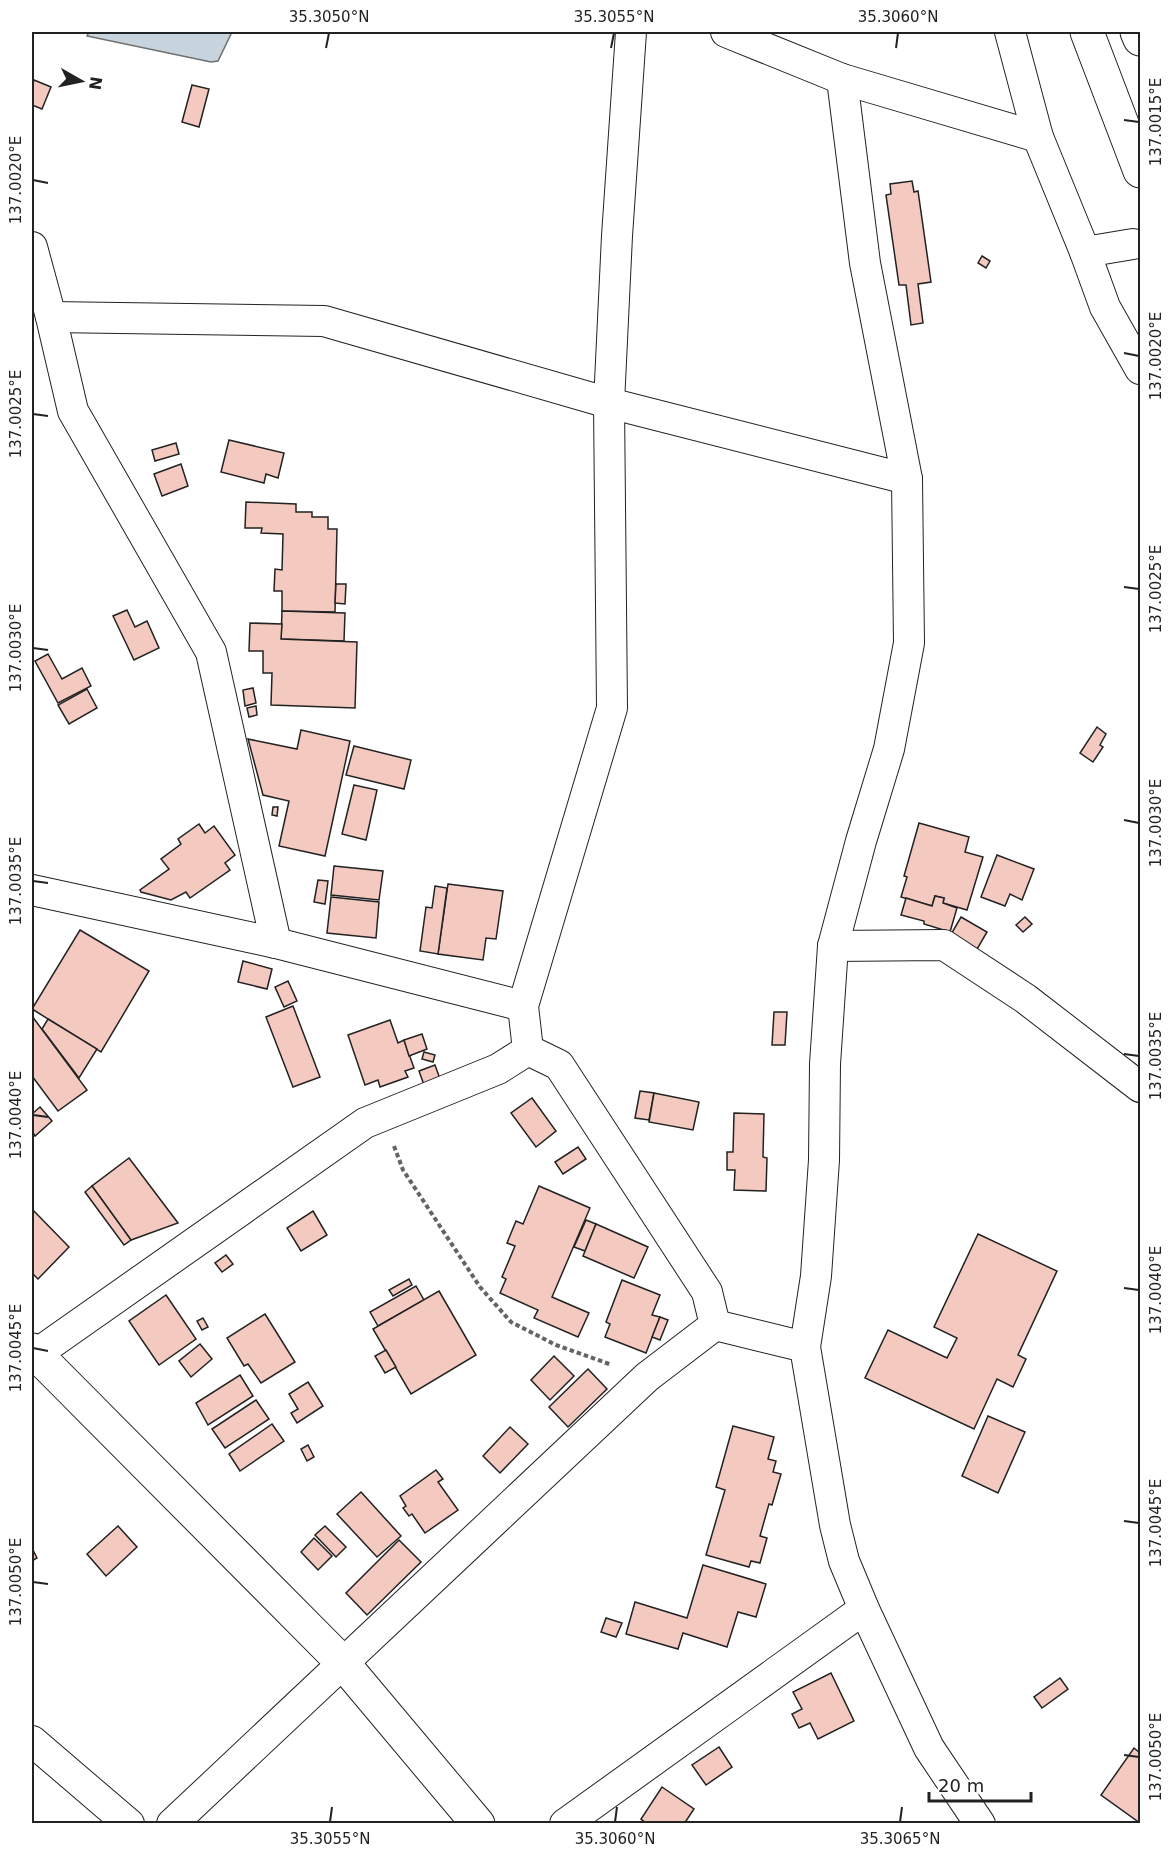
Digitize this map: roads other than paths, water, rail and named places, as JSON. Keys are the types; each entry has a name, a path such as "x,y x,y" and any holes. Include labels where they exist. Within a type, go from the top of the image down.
{"main road":[{"path":"1087,32 1140,171"},
{"path":"1137,32 1140,39"},
{"path":"33,1354 342,1662 478,1824"}],"street":[{"path":"528,1050 523,1006 612,708 609,402 617,236 631,32"},
{"path":"726,32 842,79 1038,137"},
{"path":"1010,32 1038,137 1105,307 1140,369"},
{"path":"842,79 865,263 907,479 909,644 889,750 861,841 833,946 825,1064 824,1160 816,1276 805,1347 835,1525 844,1561 929,1748 980,1824"},
{"path":"1085,252 1133,244"},
{"path":"32,247 73,411 211,652 276,944"},
{"path":"51,317 324,321 609,402 907,479"},
{"path":"32,890 276,944 523,1006"},
{"path":"833,946 944,945 1026,999 1140,1087"},
{"path":"33,1354 365,1123 498,1069 528,1050"},
{"path":"528,1050 559,1065 707,1292 715,1325"},
{"path":"715,1325 805,1347"},
{"path":"172,1824 647,1377 715,1325"},
{"path":"565,1824 864,1609"},
{"path":"32,1741 129,1824"}]}
